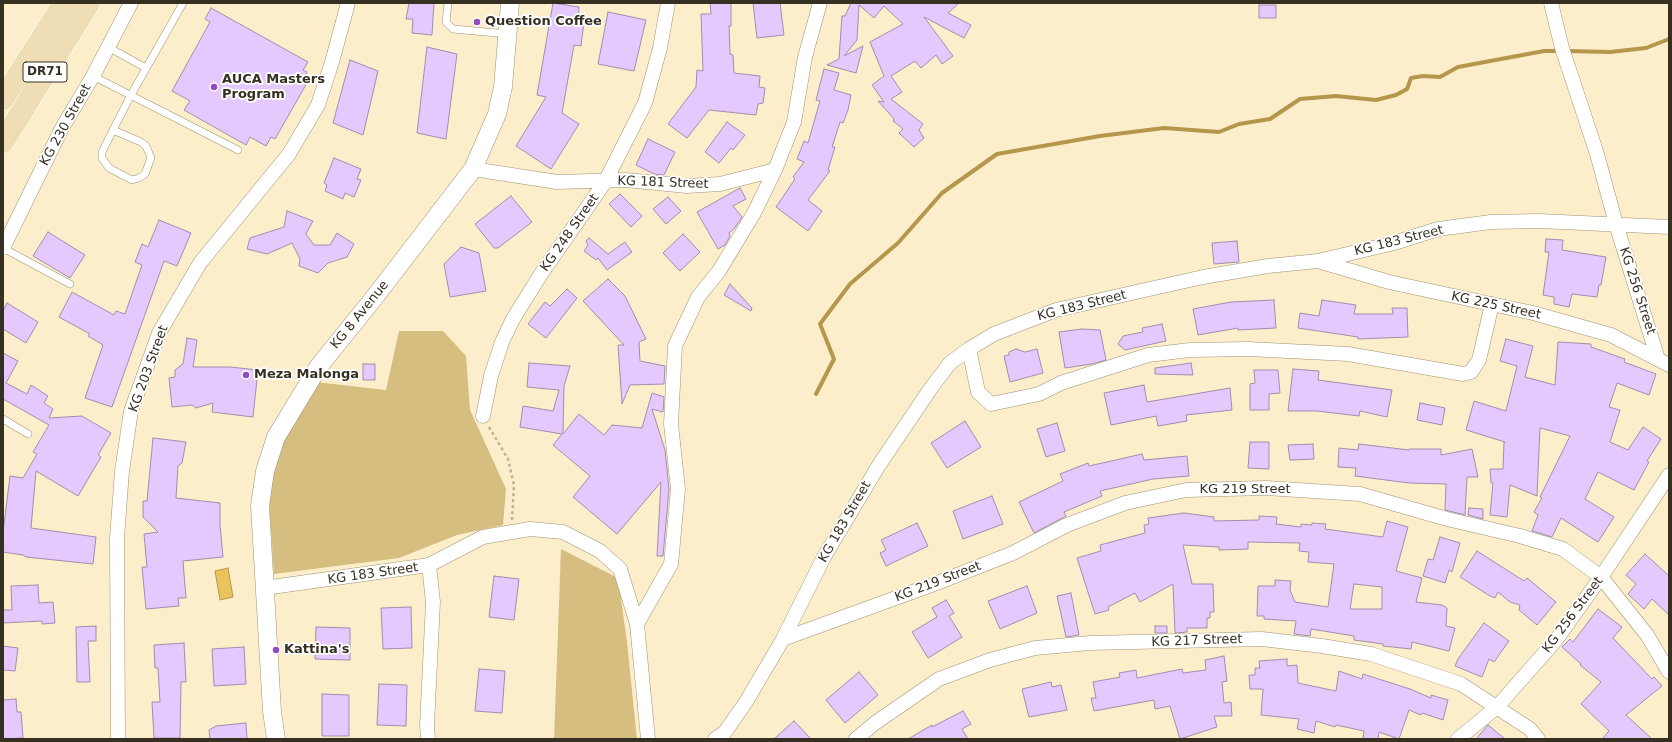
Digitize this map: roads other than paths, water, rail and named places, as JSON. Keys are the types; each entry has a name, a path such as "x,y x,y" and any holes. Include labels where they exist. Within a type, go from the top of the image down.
{"main road":[{"name":"DR71","path":"3,99 64,3"},
{"name":"DR71","path":"3,142 88,3"}],"street":[{"name":"KG 230 Street","path":"3,248 62,128 93,76 131,3"},
{"name":"KG 203 Street","path":"118,739 117,538 122,471 132,411 159,333 200,263 289,154 318,105 334,56 348,3"},
{"name":"KG 8 Avenue","path":"276,739 264,588 260,506 265,471 276,437 318,366 374,298 473,169 497,114 503,87 510,3"},
{"name":"KG 248 Street","path":"483,416 492,376 502,342 513,319 541,274 605,182 645,103 660,48 668,3"},
{"path":"637,624 671,564 678,489 671,424 675,346 698,298 719,271 754,213 774,170 794,122 805,57 820,3"},
{"name":"KG 256 Street","path":"1551,3 1562,48 1597,154 1616,224 1664,362"},
{"name":"KG 181 Street","path":"473,169 557,182 605,182 626,180 687,186 720,184 774,170"},
{"name":"KG 183 Street","path":"715,739 725,732 746,702 783,639 824,557 879,465 950,363 969,349 994,334 1056,310 1203,277 1268,266 1318,261 1394,243 1438,229 1492,222 1616,224 1669,227"},
{"name":"KG 225 Street","path":"1318,261 1389,282 1533,313 1611,335 1664,362"},
{"path":"969,349 978,392 991,404 1039,394 1061,383 1148,355 1190,350 1248,349 1348,354 1463,374 1471,372 1479,360 1492,304"},
{"name":"KG 256 Street","path":"1458,739 1496,707 1556,640 1601,577 1669,474"},
{"name":"KG 219 Street","path":"783,639 937,583 1013,553 1067,525 1125,503 1186,490 1266,488 1360,494 1447,519 1520,536 1563,549 1601,577 1647,635 1669,672"},
{"path":"429,565 483,537 530,529 563,532 600,551 620,568 637,624 648,739"},
{"name":"KG 183 Street","path":"264,588 429,565 433,602 427,725 428,739"},
{"name":"KG 217 Street","path":"856,739 875,723 939,679 990,660 1035,648 1090,643 1262,639 1322,646 1371,654 1461,684 1530,729 1538,739"}],"lane":[{"path":"113,130 141,142 146,146 150,158 145,174 139,178 132,180 105,164 102,158 102,152 113,130 131,95 183,3"},
{"path":"448,3 446,22 453,29 508,34"},
{"path":"108,47 146,68"},
{"path":"93,76 238,150"},
{"path":"3,248 70,284"},
{"path":"3,419 28,434"}],"waterway":[{"path":"1566,51 1610,52 1646,48 1669,39"},
{"path":"816,394 834,359 820,324 850,284 898,243 942,193 997,154 1100,136 1164,128 1219,132 1239,124 1270,119 1300,99 1336,96 1376,100 1396,95 1407,89 1411,78 1423,76 1440,77 1458,67 1544,51 1559,51"}],"place":[{"name":"Question Coffee","path":"477,22"},
{"name":"AUCA Masters Program","path":"214,87"},
{"name":"Meza Malonga","path":"246,375"},
{"name":"Kattina's","path":"276,650"}]}
